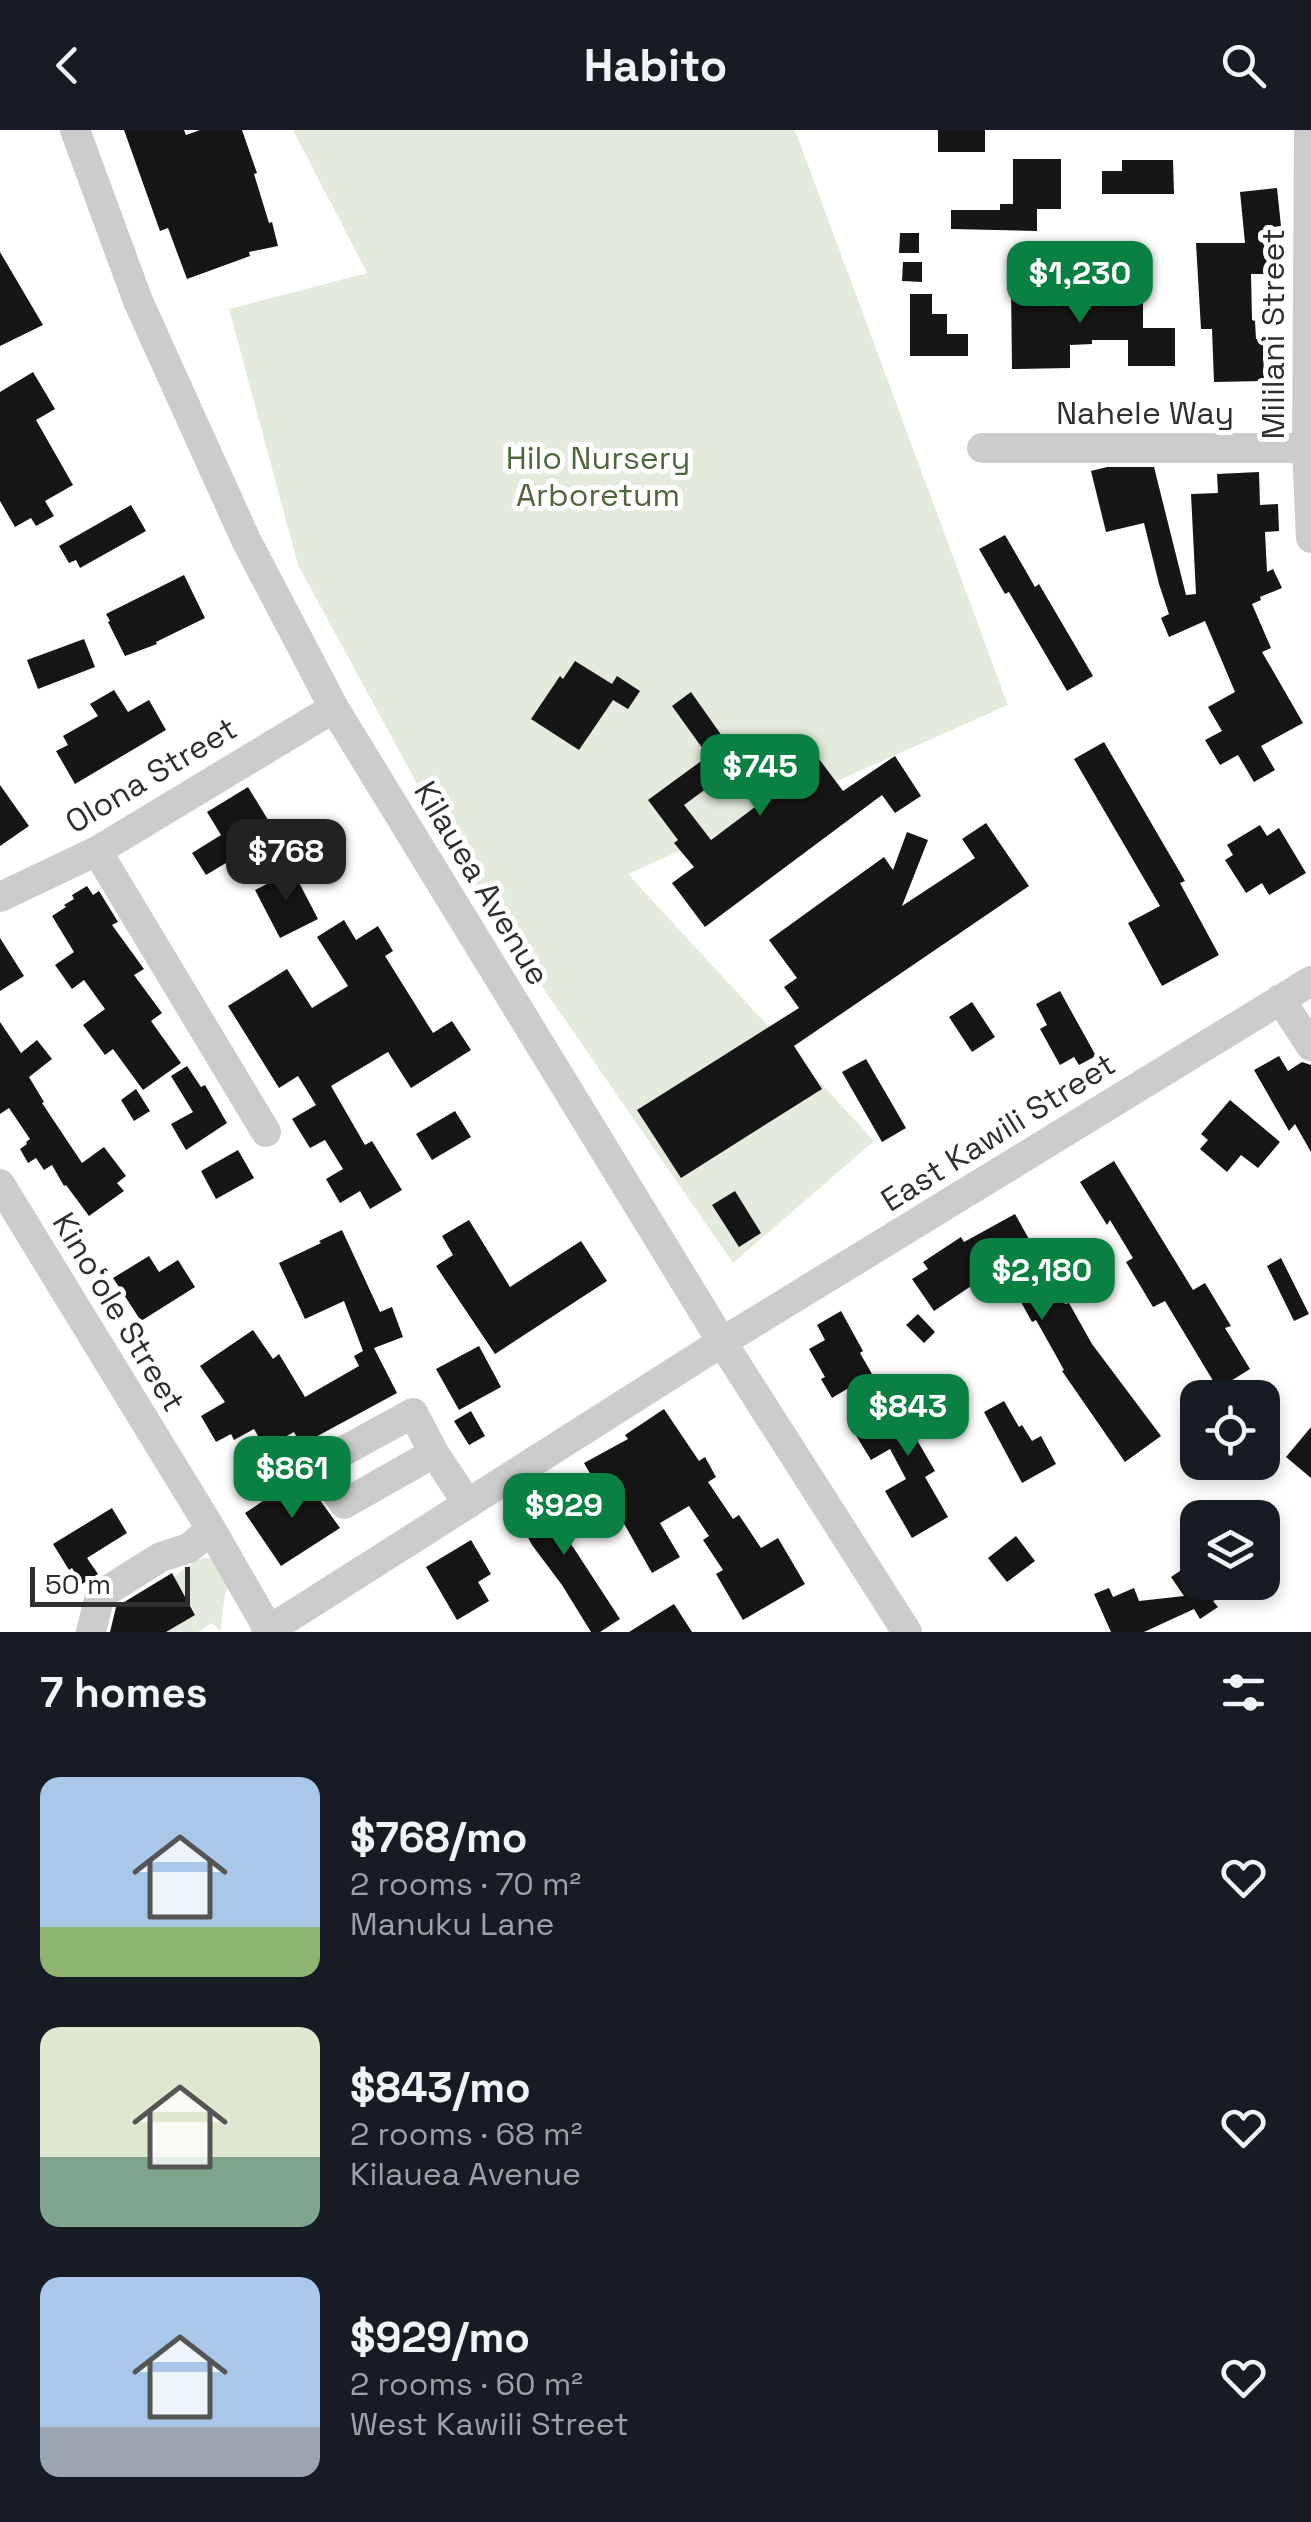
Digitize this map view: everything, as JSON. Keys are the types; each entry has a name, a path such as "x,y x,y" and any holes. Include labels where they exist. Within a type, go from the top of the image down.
{"street":[{"name":"Kilauea Avenue","path":"74,130 138,302 246,540 334,708 722,1342 908,1632"},
{"name":"Mililani Street","path":"1309,130 1307,448 1311,538"},
{"name":"Nahele Way","path":"982,448 1307,448"},
{"name":"Olona Street","path":"0,897 97,851 334,708"},
{"path":"97,851 266,1132"},
{"name":"East Kawili Street","path":"268,1631 722,1342 1311,981"},
{"path":"1280,1000 1311,1046"},
{"name":"Kinoʻole Street","path":"0,1184 211,1529 268,1631"},
{"path":"434,1453 468,1504"},
{"path":"92,1632 100,1595 162,1557 189,1548 211,1529"}],"green space":[{"name":"Hilo Nursery Arboretum","path":"293,130 795,130 1008,705 628,874 874,1141 733,1263 472,885 298,565 229,309 367,273"},
{"path":"203,1558 213,1558 228,1586 221,1632 212,1623 198,1632 166,1632 195,1614 174,1577"}],"building":[{"path":"124,130 184,130 186,135 200,130 242,130 278,246 249,252 250,256 187,279 168,228 160,231"},
{"path":"938,130 985,130 985,152 938,152"},
{"path":"1013,159 1061,159 1061,209 1037,209 1037,231 951,229 951,210 1000,210 1000,204 1013,204"},
{"path":"1122,160 1173,160 1174,194 1102,194 1102,171 1122,171"},
{"path":"1277,188 1281,226 1273,227 1273,274 1251,274 1252,320 1256,339 1263,339 1264,381 1214,382 1212,329 1201,329 1196,243 1245,243 1240,192"},
{"path":"900,233 919,233 919,253 899,253"},
{"path":"0,252 43,325 0,346"},
{"path":"903,262 922,262 922,282 902,281"},
{"path":"1092,279 1092,301 1143,301 1143,328 1175,328 1175,366 1128,366 1128,340 1092,340 1092,344 1070,345 1070,368 1012,369 1011,285"},
{"path":"910,294 932,294 932,314 947,314 947,334 968,334 968,356 910,356"},
{"path":"33,372 55,409 36,420 73,485 45,501 54,516 36,526 31,518 15,527 0,501 0,392"},
{"path":"1154,467 1186,595 1196,594 1191,494 1218,493 1217,474 1259,472 1260,505 1278,504 1279,531 1265,532 1267,572 1273,569 1282,588 1252,604 1271,648 1262,652 1303,723 1261,746 1275,770 1254,782 1238,755 1220,765 1205,740 1222,731 1208,707 1235,692 1205,621 1169,637 1161,618 1169,614 1144,523 1106,532 1091,471"},
{"path":"131,505 146,531 80,568 76,560 69,563 59,546"},
{"path":"1005,535 1093,676 1067,691 979,549"},
{"path":"184,575 205,618 125,656 106,614"},
{"path":"84,639 95,667 38,689 27,660"},
{"path":"575,661 612,684 617,676 640,691 628,709 613,700 579,750 531,719"},
{"path":"114,690 128,712 149,700 166,730 75,784 56,751 68,745 63,736 98,716 90,704"},
{"path":"691,692 741,763 684,805 711,840 819,759 843,791 895,756 921,796 895,813 882,795 705,927 672,883 694,867 648,800 708,756 672,706"},
{"path":"1104,742 1185,881 1180,883 1219,955 1162,986 1128,923 1160,906 1074,759"},
{"path":"0,785 29,826 0,846"},
{"path":"248,787 276,833 206,875 192,853 221,835 207,812"},
{"path":"986,823 1029,886 794,1046 822,1089 681,1178 637,1110 799,1008 784,987 797,978 769,940 884,857 893,870 907,832 928,840 902,906 975,858 962,839"},
{"path":"1260,825 1267,836 1279,828 1306,873 1269,895 1262,883 1246,893 1225,860 1233,855 1227,845"},
{"path":"293,871 318,919 280,938 255,890"},
{"path":"87,886 93,895 99,891 118,922 112,925 144,969 134,975 162,1013 151,1021 181,1063 143,1090 113,1049 105,1055 83,1025 105,1009 84,980 72,989 55,965 74,952 52,916"},
{"path":"344,920 356,940 378,926 393,951 385,956 433,1033 452,1021 471,1050 411,1088 388,1052 331,1086 365,1145 372,1141 402,1190 370,1209 360,1191 340,1203 326,1179 343,1169 325,1140 310,1148 292,1119 316,1105 298,1076 279,1088 228,1006 287,969 312,1008 348,986 317,937"},
{"path":"0,938 24,976 0,991"},
{"path":"1060,991 1096,1056 1079,1065 1074,1057 1060,1065 1040,1029 1047,1025 1036,1004"},
{"path":"972,1002 995,1037 972,1052 949,1017"},
{"path":"0,1022 21,1053 37,1040 52,1059 29,1077 82,1163 104,1147 126,1176 117,1183 124,1191 89,1216 52,1165 44,1170 36,1158 28,1163 20,1149 30,1139 9,1108 0,1114"},
{"path":"1279,1056 1288,1071 1302,1062 1311,1065 1311,1152 1295,1124 1289,1131 1254,1070"},
{"path":"866,1059 906,1128 882,1142 842,1072"},
{"path":"187,1066 201,1087 205,1085 227,1123 186,1150 171,1124 193,1112 171,1076"},
{"path":"136,1089 150,1111 134,1121 121,1100"},
{"path":"1230,1100 1280,1142 1258,1168 1241,1155 1227,1172 1200,1149 1208,1140 1201,1134"},
{"path":"455,1111 471,1137 432,1160 416,1134"},
{"path":"238,1150 254,1178 216,1199 201,1171"},
{"path":"1114,1161 1193,1290 1205,1283 1231,1326 1225,1328 1250,1369 1232,1380 1213,1380 1165,1301 1153,1307 1126,1262 1133,1258 1080,1182"},
{"path":"735,1191 761,1233 739,1247 712,1205"},
{"path":"1015,1214 1065,1304 1069,1303 1092,1344 1161,1436 1125,1462 1062,1371 1036,1320 1032,1322 1001,1266 934,1311 912,1279 928,1269 923,1262 961,1237 964,1242"},
{"path":"469,1220 510,1287 581,1241 607,1281 495,1354 436,1266 453,1255 442,1236"},
{"path":"342,1230 380,1312 392,1307 403,1337 374,1348 397,1393 301,1445 294,1432 265,1448 254,1429 234,1440 231,1434 216,1442 201,1416 225,1402 200,1366 253,1330 273,1359 279,1354 305,1397 359,1366 354,1356 363,1351 344,1301 305,1319 279,1263"},
{"path":"149,1256 159,1272 178,1260 195,1287 141,1321 113,1278"},
{"path":"1281,1258 1309,1314 1294,1321 1267,1266"},
{"path":"841,1311 872,1374 832,1398 809,1349 825,1340 817,1325"},
{"path":"918,1314 935,1332 924,1343 906,1325"},
{"path":"479,1346 501,1387 459,1410 436,1369"},
{"path":"905,1398 916,1416 947,1398 958,1416 917,1440 935,1471 925,1477 948,1517 912,1538 885,1491 906,1479 890,1449 871,1460 852,1429"},
{"path":"1004,1401 1032,1441 1041,1436 1056,1464 1022,1483 984,1412"},
{"path":"664,1409 699,1461 705,1457 716,1477 708,1482 733,1519 739,1515 761,1548 778,1538 805,1584 743,1620 716,1574 723,1570 703,1540 709,1536 689,1506 660,1523 680,1557 652,1573 584,1463 628,1439 625,1435"},
{"path":"471,1411 485,1436 469,1445 454,1421"},
{"path":"1311,1427 1311,1478 1286,1457"},
{"path":"302,1475 340,1528 281,1566 245,1513"},
{"path":"552,1483 561,1501 552,1506 561,1522 558,1524 620,1619 600,1632 591,1632 532,1545 511,1506"},
{"path":"112,1508 127,1533 87,1558 98,1574 82,1584 53,1544"},
{"path":"1016,1536 1035,1561 1007,1582 988,1558"},
{"path":"471,1540 491,1574 478,1582 489,1601 457,1620 426,1567"},
{"path":"1180,1571 1180,1590 1171,1577"},
{"path":"172,1573 195,1615 166,1632 110,1632 116,1607"},
{"path":"1109,1588 1113,1597 1134,1588 1139,1601 1180,1596 1180,1600 1215,1600 1218,1607 1200,1619 1194,1609 1144,1632 1111,1632 1094,1594"},
{"path":"674,1604 692,1632 629,1632"}]}
